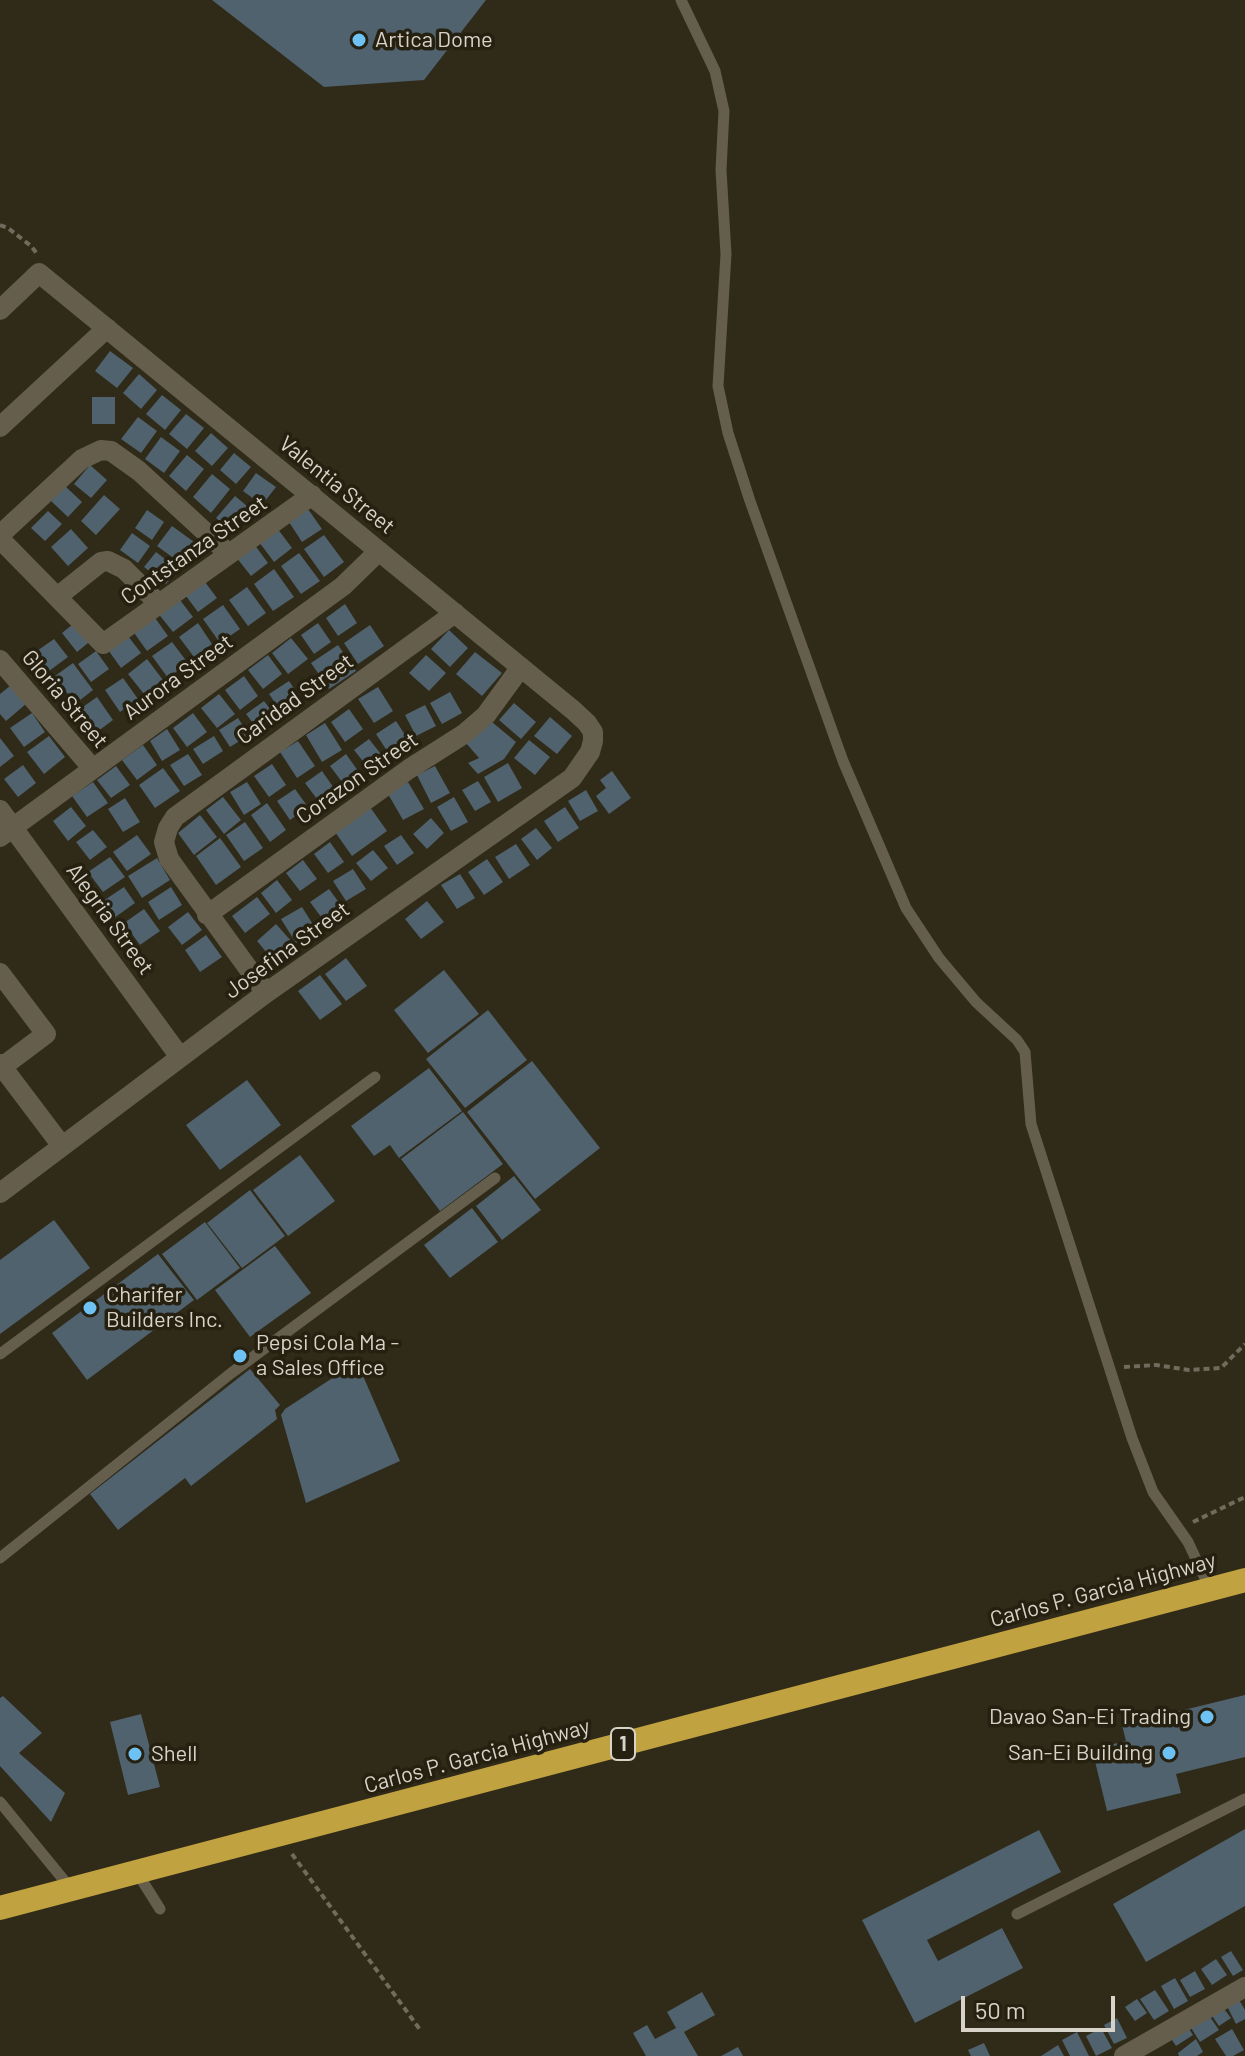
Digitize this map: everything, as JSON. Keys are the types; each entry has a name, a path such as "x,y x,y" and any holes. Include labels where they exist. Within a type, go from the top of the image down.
{"highway":[{"name":"Carlos P. Garcia Highway","path":"0,1908 1245,1580"}],"street":[{"path":"0,310 39,273"},
{"name":"Valentia Street","path":"39,273 521,667 587,723 593,732 593,741"},
{"path":"0,427 107,328"},
{"path":"159,604 124,569 108,561 101,562 57,597 0,537 82,459 101,450 111,451 139,471 229,554"},
{"name":"Contstanza Street","path":"57,597 103,644 312,495"},
{"name":"Aurora Street","path":"7,832 343,586 379,551"},
{"name":"Caridad Street","path":"207,915 169,859 164,842 175,817 455,613"},
{"name":"Gloria Street","path":"0,660 93,769"},
{"name":"Corazon Street","path":"207,915 409,769 464,734 486,715 521,667"},
{"name":"Josefina Street","path":"0,1193 266,993 572,778 590,752 593,741"},
{"name":"Alegria Street","path":"0,810 7,832 180,1057"},
{"path":"207,915 266,993"},
{"path":"0,973 46,1034 1,1065 62,1146"},
{"path":"1124,2056 1159,2047 1245,1987"}],"lane":[{"path":"681,0 715,71 724,111 721,170 726,254 718,386 728,433 818,695 906,908 939,958 976,1002 1017,1040 1025,1052 1031,1124 1132,1438 1153,1492 1196,1556 1210,1589"},
{"path":"0,1354 375,1077"},
{"path":"0,1558 230,1374 495,1178"},
{"path":"1017,1914 1245,1799"},
{"path":"0,1802 73,1890"},
{"path":"138,1874 160,1909"}],"path":[{"path":"0,225 8,228 37,253 39,273"},
{"path":"1110,1369 1156,1365 1189,1370 1221,1368 1245,1344"},
{"path":"1178,1529 1245,1497"},
{"path":"279,1836 421,2031"}],"building":[{"name":"Artica Dome","path":"212,0 486,0 424,80 324,87"},
{"path":"110,351 133,368 117,388 95,371"},
{"path":"139,374 157,390 141,409 123,393"},
{"path":"162,395 181,410 165,430 146,414"},
{"path":"92,397 115,397 115,424 92,424"},
{"path":"186,414 204,428 187,449 169,434"},
{"path":"138,417 157,431 141,453 121,439"},
{"path":"211,433 228,448 212,466 195,451"},
{"path":"161,437 180,451 164,473 145,459"},
{"path":"234,453 251,467 236,484 220,470"},
{"path":"187,455 204,469 186,491 169,476"},
{"path":"90,465 107,480 91,498 74,484"},
{"path":"256,473 276,487 262,505 243,491"},
{"path":"212,474 230,489 211,513 193,497"},
{"path":"65,486 82,502 68,517 51,501"},
{"path":"104,495 120,509 96,535 81,521"},
{"path":"235,496 253,511 234,533 216,518"},
{"path":"308,509 322,529 302,542 289,522"},
{"path":"147,510 164,522 152,540 135,528"},
{"path":"48,511 62,524 45,541 31,528"},
{"path":"172,526 201,547 186,567 157,546"},
{"path":"277,528 292,548 274,562 259,542"},
{"path":"71,529 88,548 68,566 51,547"},
{"path":"132,533 150,546 138,563 120,550"},
{"path":"324,535 344,562 324,577 304,549"},
{"path":"254,544 268,563 251,576 236,557"},
{"path":"156,552 178,569 166,584 144,567"},
{"path":"299,553 320,581 301,594 281,566"},
{"path":"274,569 294,597 273,611 254,584"},
{"path":"202,578 217,598 198,612 183,592"},
{"path":"247,587 266,613 248,626 229,600"},
{"path":"177,596 193,617 173,632 157,612"},
{"path":"345,604 357,623 338,636 326,618"},
{"path":"223,605 240,629 220,643 203,619"},
{"path":"153,615 168,636 147,651 132,630"},
{"path":"78,620 93,639 77,652 62,633"},
{"path":"198,623 212,644 194,657 179,637"},
{"path":"318,623 331,642 314,654 301,635"},
{"path":"370,625 384,646 358,664 344,643"},
{"path":"449,630 468,648 450,667 431,649"},
{"path":"125,632 141,653 121,668 106,647"},
{"path":"291,638 308,659 288,674 272,653"},
{"path":"54,639 68,657 49,671 34,653"},
{"path":"172,642 188,663 168,678 152,656"},
{"path":"338,645 356,671 329,689 311,663"},
{"path":"96,651 109,669 91,682 78,664"},
{"path":"475,652 502,673 482,696 456,674"},
{"path":"268,655 282,674 263,689 248,670"},
{"path":"426,655 446,673 429,691 409,673"},
{"path":"147,659 163,680 144,694 128,674"},
{"path":"73,663 93,690 75,704 55,676"},
{"path":"244,676 258,696 240,710 225,690"},
{"path":"123,678 138,699 120,712 105,690"},
{"path":"289,681 302,700 282,713 269,694"},
{"path":"10,686 26,704 6,721 0,714 0,694"},
{"path":"378,687 393,711 374,723 358,699"},
{"path":"450,692 462,713 442,724 430,703"},
{"path":"219,694 235,714 217,728 201,708"},
{"path":"97,697 113,720 97,732 80,709"},
{"path":"264,701 277,718 259,731 246,714"},
{"path":"514,703 536,722 521,739 499,720"},
{"path":"425,705 436,726 416,736 405,715"},
{"path":"349,709 363,729 345,742 331,722"},
{"path":"32,713 45,732 24,747 10,728"},
{"path":"193,713 207,732 187,747 173,728"},
{"path":"550,717 572,736 557,754 534,736"},
{"path":"238,718 249,735 230,747 219,730"},
{"path":"396,721 411,744 391,757 376,734"},
{"path":"492,722 516,742 504,759 478,774 468,763 479,758 466,743"},
{"path":"325,723 342,750 322,762 306,735"},
{"path":"167,729 180,750 162,761 150,741"},
{"path":"49,736 65,757 44,774 27,752"},
{"path":"214,736 223,751 203,764 193,749"},
{"path":"0,738 14,756 0,767"},
{"path":"369,739 384,758 369,769 354,750"},
{"path":"529,740 550,757 535,775 514,758"},
{"path":"298,741 315,766 297,778 280,752"},
{"path":"143,745 157,765 137,780 122,760"},
{"path":"188,754 202,775 184,786 170,765"},
{"path":"346,754 361,775 345,786 330,766"},
{"path":"508,763 522,788 498,802 484,777"},
{"path":"272,764 286,785 269,797 254,776"},
{"path":"23,765 36,783 18,797 4,779"},
{"path":"116,766 130,785 111,798 97,780"},
{"path":"435,766 450,793 431,803 417,775"},
{"path":"163,768 180,791 155,808 139,785"},
{"path":"322,771 336,791 320,803 305,783"},
{"path":"612,771 631,798 609,814 596,796 606,788 600,780"},
{"path":"478,781 491,802 475,811 462,790"},
{"path":"93,782 108,803 87,817 72,796"},
{"path":"247,782 261,804 244,815 230,792"},
{"path":"408,782 424,809 403,820 388,794"},
{"path":"295,789 308,807 290,820 277,801"},
{"path":"586,790 598,811 580,821 568,801"},
{"path":"223,797 241,820 224,834 206,810"},
{"path":"454,797 468,822 451,831 437,807"},
{"path":"125,798 140,822 123,832 108,809"},
{"path":"267,803 286,830 270,842 251,815"},
{"path":"71,807 86,826 68,841 53,821"},
{"path":"370,807 387,831 352,856 335,832"},
{"path":"565,807 579,828 558,842 544,821"},
{"path":"200,815 217,837 194,855 178,833"},
{"path":"431,818 444,833 427,849 413,834"},
{"path":"245,822 263,848 244,861 226,835"},
{"path":"536,828 552,848 537,860 521,839"},
{"path":"93,830 107,847 90,860 76,842"},
{"path":"137,835 151,854 127,871 113,852"},
{"path":"401,835 414,853 397,865 384,846"},
{"path":"220,838 241,867 216,885 196,856"},
{"path":"330,842 344,862 328,873 314,854"},
{"path":"516,844 530,865 509,879 495,857"},
{"path":"373,850 388,868 371,881 356,863"},
{"path":"110,857 125,877 103,892 88,872"},
{"path":"157,858 170,880 142,898 128,876"},
{"path":"487,859 503,882 484,895 468,872"},
{"path":"303,860 317,879 300,891 286,873"},
{"path":"353,869 366,889 346,901 333,881"},
{"path":"460,874 475,898 457,909 441,885"},
{"path":"277,880 292,900 276,913 261,893"},
{"path":"124,887 135,903 114,918 103,901"},
{"path":"171,887 182,905 159,920 148,902"},
{"path":"329,889 343,908 324,921 310,902"},
{"path":"257,897 270,914 245,933 232,916"},
{"path":"427,901 444,922 421,939 405,919"},
{"path":"302,907 317,931 296,943 281,919"},
{"path":"144,909 160,931 140,945 124,923"},
{"path":"188,912 202,930 182,945 168,927"},
{"path":"276,924 292,942 272,959 257,941"},
{"path":"206,935 222,957 200,972 185,950"},
{"path":"346,958 367,986 346,1001 325,974"},
{"path":"444,970 479,1014 428,1053 394,1010"},
{"path":"320,975 342,1004 320,1020 298,991"},
{"path":"488,1010 527,1060 465,1108 426,1059"},
{"path":"532,1061 600,1148 535,1199 467,1112"},
{"path":"429,1068 462,1111 399,1158 390,1145 374,1156 351,1126"},
{"path":"247,1080 281,1125 220,1170 186,1125"},
{"path":"463,1112 503,1164 440,1211 401,1159"},
{"path":"300,1155 335,1201 288,1236 253,1190"},
{"path":"514,1176 541,1210 502,1240 476,1206"},
{"path":"250,1190 285,1236 242,1268 207,1223"},
{"path":"472,1208 498,1242 450,1278 424,1245"},
{"path":"54,1220 90,1268 0,1334 0,1260"},
{"path":"205,1222 240,1268 197,1300 162,1254"},
{"path":"275,1246 311,1293 250,1337 215,1290"},
{"path":"158,1254 194,1300 87,1380 52,1333"},
{"path":"357,1362 400,1461 306,1503 281,1415 285,1409"},
{"path":"250,1369 280,1405 275,1410 277,1419 191,1486 185,1478 118,1530 90,1494"},
{"name":"San-Ei Building","path":"1245,1695 1245,1757 1176,1774 1181,1793 1107,1811 1092,1749 1126,1741 1122,1725"},
{"path":"3,1696 42,1733 19,1753 65,1793 51,1822 0,1766 0,1698"},
{"name":"Shell","path":"141,1714 160,1787 128,1795 110,1722"},
{"path":"1245,1829 1245,1906 1146,1962 1113,1904"},
{"path":"1039,1830 1061,1872 927,1940 938,1961 1002,1928 1023,1968 915,2023 862,1920"},
{"path":"1231,1951 1243,1970 1233,1976 1221,1957"},
{"path":"1216,1959 1227,1975 1212,1985 1201,1969"},
{"path":"1195,1971 1205,1989 1190,1997 1180,1980"},
{"path":"1175,1978 1188,2001 1174,2009 1161,1986"},
{"path":"1155,1990 1169,2011 1154,2020 1140,1999"},
{"path":"702,1992 715,2015 684,2032 698,2056 646,2056 633,2033 647,2025 655,2039 676,2028 667,2012"},
{"path":"1238,1998 1245,2010 1245,2019 1236,2024 1226,2004"},
{"path":"1137,1999 1147,2013 1135,2021 1125,2007"},
{"path":"1221,2005 1231,2018 1219,2026 1210,2013"},
{"path":"1206,2011 1219,2030 1200,2042 1188,2023"},
{"path":"1117,2018 1127,2038 1114,2044 1104,2025"},
{"path":"1185,2023 1193,2035 1176,2046 1168,2034"},
{"path":"1101,2028 1112,2048 1096,2056 1086,2036"},
{"path":"1232,2029 1244,2050 1226,2056 1215,2039"},
{"path":"1077,2032 1089,2056 1070,2056 1062,2040"},
{"path":"1196,2039 1203,2052 1197,2056 1179,2056 1178,2053"},
{"path":"984,2043 990,2056 971,2056 968,2050"},
{"path":"1058,2045 1064,2056 1041,2056"},
{"path":"738,2047 743,2056 721,2056"}],"place":[{"name":"Artica Dome","path":"359,40"},
{"name":"Charifer Builders Inc.","path":"90,1308"},
{"name":"Pepsi Cola Ma - a Sales Office","path":"240,1356"},
{"name":"Davao San-Ei Trading","path":"1207,1717"},
{"name":"San-Ei Building","path":"1169,1753"},
{"name":"Shell","path":"135,1754"}]}
